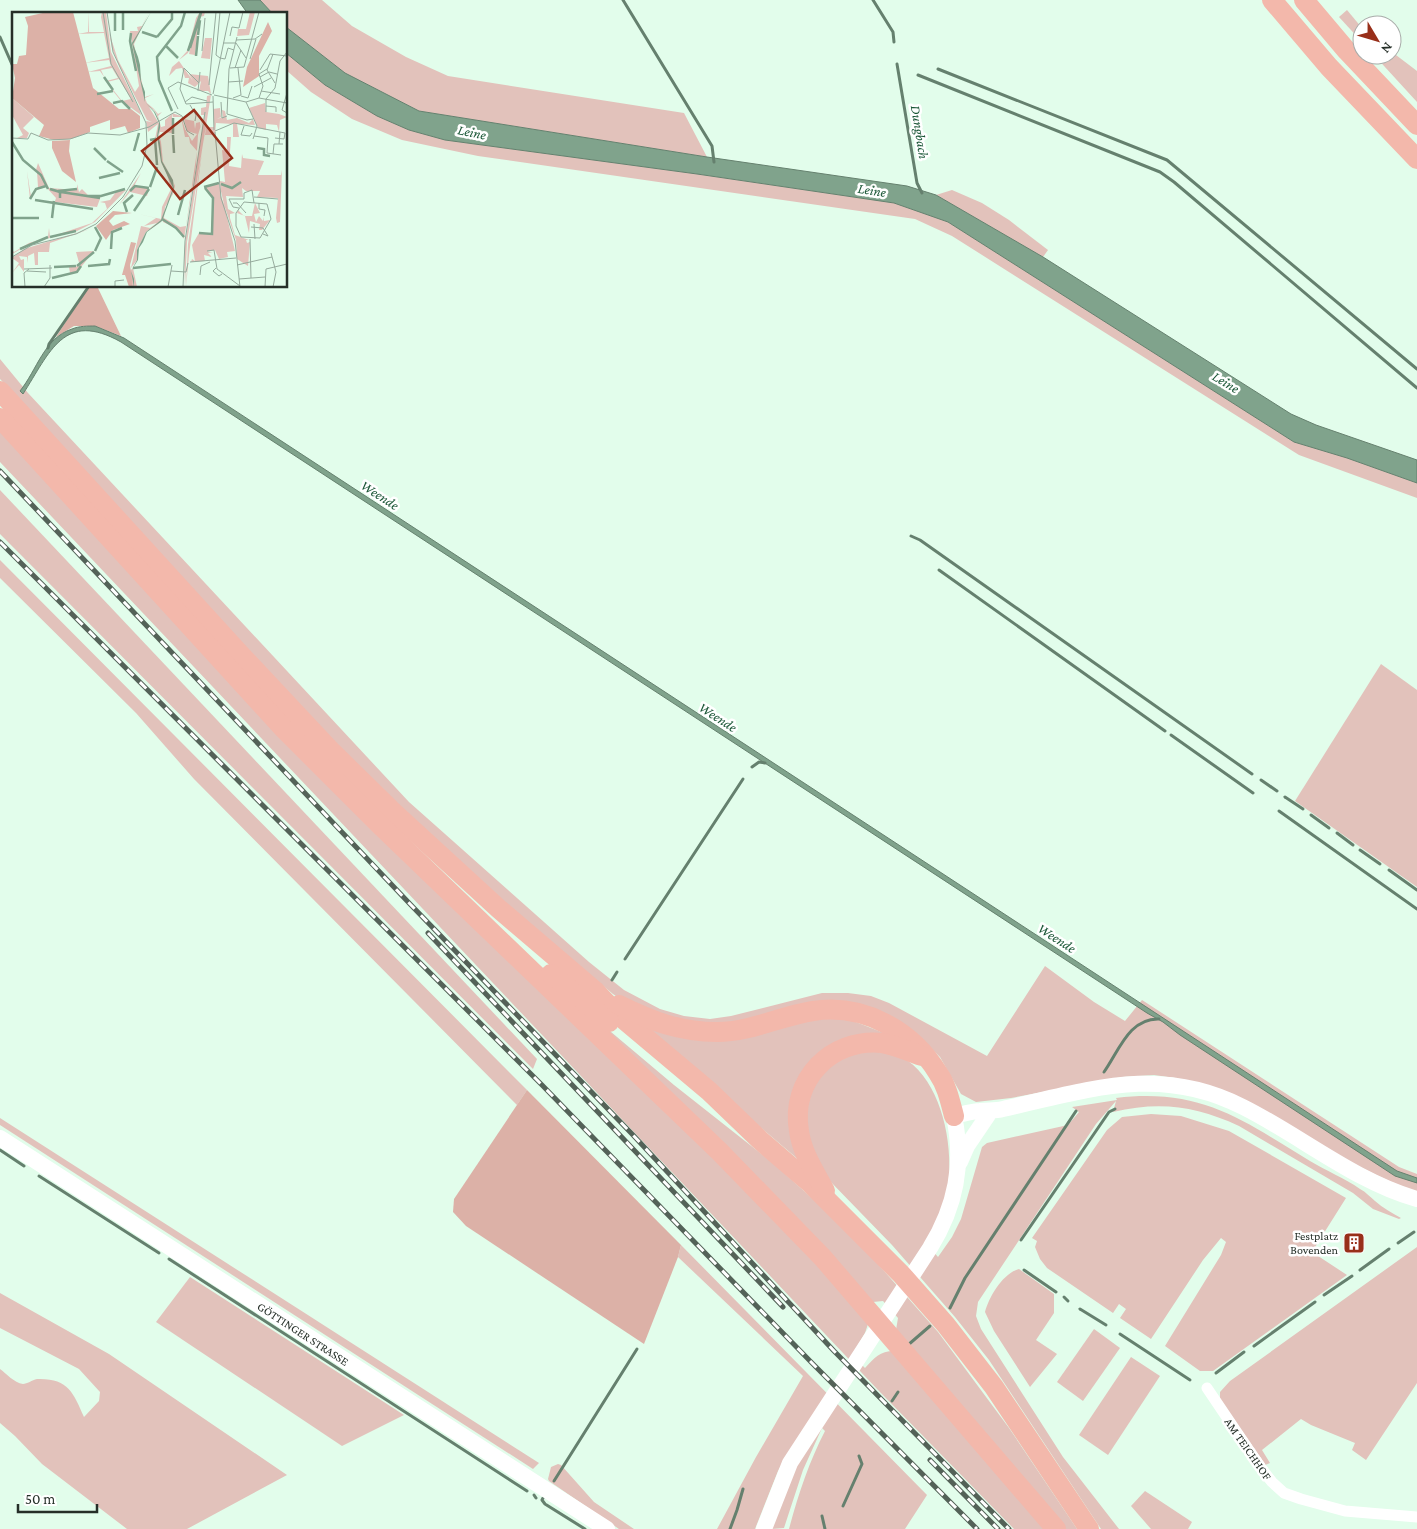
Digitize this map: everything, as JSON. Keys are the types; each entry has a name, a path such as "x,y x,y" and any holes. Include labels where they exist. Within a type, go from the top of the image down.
{"highway":[{"path":"1272,0 1329,67 1417,159"},
{"path":"1304,0 1348,52 1417,125"},
{"path":"0,391 238,653 332,752 390,809 458,873 594,990 615,1012 709,1091 895,1268 946,1325 994,1388 1089,1529"},
{"path":"0,418 284,730 616,1054 720,1152 823,1258 882,1321 1056,1529"},
{"path":"454,895 657,1063 702,1099 760,1140"},
{"path":"594,990 649,1020 686,1030 718,1032 739,1030 814,1010 859,1012 880,1020 913,1042 939,1074 948,1093 955,1118"},
{"path":"832,1206 802,1145 798,1130 799,1103 808,1079 825,1059 850,1045 888,1044 927,1058"}],"street":[{"path":"764,1529 790,1463 943,1227 956,1187 958,1166 955,1118 979,1111 993,1113 1086,1090 1128,1084 1150,1083 1199,1089 1244,1107 1361,1176 1402,1195 1417,1199"},
{"path":"958,1166 967,1146 993,1113"},
{"name":"GÖTTINGER STRASSE","path":"0,1138 607,1529"},
{"name":"AM TEICHHOF","path":"1207,1388 1261,1468 1284,1493 1345,1511 1417,1517"}],"shaded area":[{"path":"260,0 322,0 352,26 406,57 448,76 684,113 707,157 419,111 345,73 288,29 288,12 271,12"},
{"path":"1347,10 1352,16 1352,31 1339,17"},
{"path":"288,55 325,85 377,116 409,130 445,140 894,203 948,222 1294,442 1347,458 1417,483 1417,498 1299,455 952,236 915,219 478,156 402,140 352,119 311,92 288,72"},
{"path":"1402,60 1417,71 1417,102 1383,65 1402,65"},
{"path":"952,190 982,203 1009,220 1048,250 1043,257 936,195"},
{"path":"88,288 98,288 121,336 95,326 74,326 56,337"},
{"path":"0,359 28,393 409,802 589,962 624,990 660,1009 684,1016 710,1019 731,1016 822,993 848,993 871,996 889,1003 987,1056 1045,966 1094,1002 1125,1021 1142,1000 1399,1167 1417,1174 1417,1193 1175,1078 1154,1075 1122,1077 1011,1098 976,1102 961,1094 940,1057 920,1037 874,1010 704,1027 631,1006 613,994 472,876 368,777 253,657 0,379"},
{"path":"0,426 778,1219 868,1324 852,1355 865,1368 874,1358 889,1351 894,1351 1048,1529 1014,1529 878,1390 0,462"},
{"path":"0,490 537,1059 533,1069 0,534"},
{"path":"0,560 527,1090 517,1105 194,779 136,713 0,578"},
{"path":"1381,664 1417,690 1417,887 1295,801"},
{"path":"566,994 674,1085 774,1164 869,1254 938,1332 1009,1428 1077,1529 1063,1529 896,1330 898,1318 883,1301 873,1302"},
{"path":"631,1017 654,1029 843,1017 894,1037 806,1071 806,1166"},
{"path":"861,1050 888,1053 902,1057 917,1069 930,1085 939,1105 949,1150 947,1193 942,1211 925,1242 938,1257 952,1237 961,1219 982,1147 987,1143 1068,1125 1079,1112 1072,1107 1117,1100 1116,1098 1146,1096 1172,1098 1197,1102 1219,1110 1263,1132 1316,1165 1348,1181 1378,1204 1401,1218 1399,1219 1373,1209 1353,1193 1239,1126 1223,1119 1193,1110 1162,1106 1113,1112 1116,1101 1096,1124 978,1302 976,1316 981,1329 1063,1457 1119,1529 1101,1529 989,1360 955,1317 892,1245 827,1178 804,1131 811,1086 824,1068"},
{"path":"527,1090 681,1245 644,1344 466,1226 453,1212 454,1199"},
{"path":"1151,1114 1181,1116 1229,1131 1346,1198 1312,1252 1347,1275 1213,1371 1200,1371 1165,1346 1221,1255 1226,1242 1221,1238 1203,1260 1151,1339 1120,1318 1126,1309 1119,1304 1113,1313 1047,1268 1040,1259 1035,1247 1037,1241 1032,1238 1107,1130 1122,1117"},
{"path":"0,1118 539,1463 533,1469 0,1125"},
{"path":"681,1245 927,1495 905,1529 789,1529 804,1479 825,1431 822,1428 803,1470 784,1528 771,1529 785,1458 755,1529 717,1529 803,1376 678,1257"},
{"path":"1417,1247 1417,1383 1366,1460 1352,1450 1355,1443 1301,1419 1262,1450 1270,1463 1265,1465 1220,1401 1220,1392 1230,1381"},
{"path":"1019,1269 1054,1294 1054,1313 1036,1340 1057,1354 1030,1387 994,1331 985,1312 1002,1280 1013,1271"},
{"path":"190,1277 404,1415 342,1446 156,1322"},
{"path":"0,1293 109,1354 287,1475 187,1529 127,1529 42,1464 0,1423 0,1369 13,1380 20,1383 25,1384 37,1379 47,1379 63,1384 76,1400 84,1417 99,1401 100,1392 79,1369 0,1328"},
{"path":"1094,1329 1120,1348 1083,1401 1057,1382"},
{"path":"1131,1357 1160,1376 1108,1455 1079,1435"},
{"path":"558,1464 594,1502 634,1529 619,1529 549,1481 551,1467"},
{"path":"1145,1491 1192,1522 1188,1529 1151,1529 1131,1506"}],"water":[{"path":"238,0 260,0 271,12 247,12"},
{"name":"Leine","path":"288,29 345,73 419,111 707,157 907,186 936,195 1043,257 1291,414 1316,425 1417,460 1417,483 1347,458 1294,442 948,222 894,203 445,140 409,130 377,116 325,85 288,55"},
{"path":"84,326 95,326 124,338 1397,1171 1417,1178 1417,1183 1395,1176 1163,1022 121,342 102,333 85,331 72,333 61,340 51,351 23,394 20,391 48,347 62,333"}],"waterway":[{"path":"623,0 712,146 714,162"},
{"name":"Dungbach","path":"873,0 893,32 894,42"},
{"path":"0,37 12,64"},
{"name":"Dungbach","path":"897,64 917,183 922,193"},
{"path":"938,69 1167,160 1417,369"},
{"path":"918,75 1160,172 1417,388"},
{"path":"48,348 88,288"},
{"path":"911,536 920,540 1252,774"},
{"path":"939,570 1165,731"},
{"path":"1171,735 1253,793"},
{"path":"752,767 759,762 765,763"},
{"path":"625,959 743,779"},
{"path":"1261,780 1277,791"},
{"path":"1285,797 1303,809"},
{"path":"1279,811 1417,909"},
{"path":"1311,815 1329,828"},
{"path":"1337,833 1353,845"},
{"path":"1360,850 1380,864"},
{"path":"1389,870 1417,890"},
{"path":"612,980 617,972"},
{"path":"1104,1072 1132,1030 1149,1020 1159,1019"},
{"path":"1021,1240 1109,1112 1115,1109"},
{"path":"950,1308 965,1278 1076,1111"},
{"path":"0,1150 24,1166"},
{"path":"39,1176 159,1253"},
{"path":"1398,1243 1414,1232"},
{"path":"1360,1270 1389,1249"},
{"path":"169,1259 527,1491"},
{"path":"1024,1270 1056,1292"},
{"path":"1324,1295 1352,1276"},
{"path":"1064,1297 1068,1301"},
{"path":"1254,1346 1315,1302"},
{"path":"1080,1309 1106,1325"},
{"path":"908,1345 930,1326"},
{"path":"1120,1334 1190,1380"},
{"path":"554,1481 637,1349"},
{"path":"1216,1373 1244,1352"},
{"path":"892,1401 898,1392"},
{"path":"843,1506 862,1464 859,1456"},
{"path":"730,1529 743,1489"},
{"path":"543,1498 542,1500 545,1504 585,1529"},
{"path":"822,1516 825,1529"}],"railway":[{"path":"0,471 410,904 633,1135 834,1351 1009,1529"},
{"path":"0,542 542,1085 812,1363 977,1529"},
{"path":"428,933 783,1307"},
{"path":"930,1460 998,1529"}],"place":[{"name":"Festplatz Bovenden","path":"1354,1243"}],"water label":[{"name":"Weende","path":"380,495"},
{"name":"Weende","path":"718,717"},
{"name":"Weende","path":"1057,938"}]}
